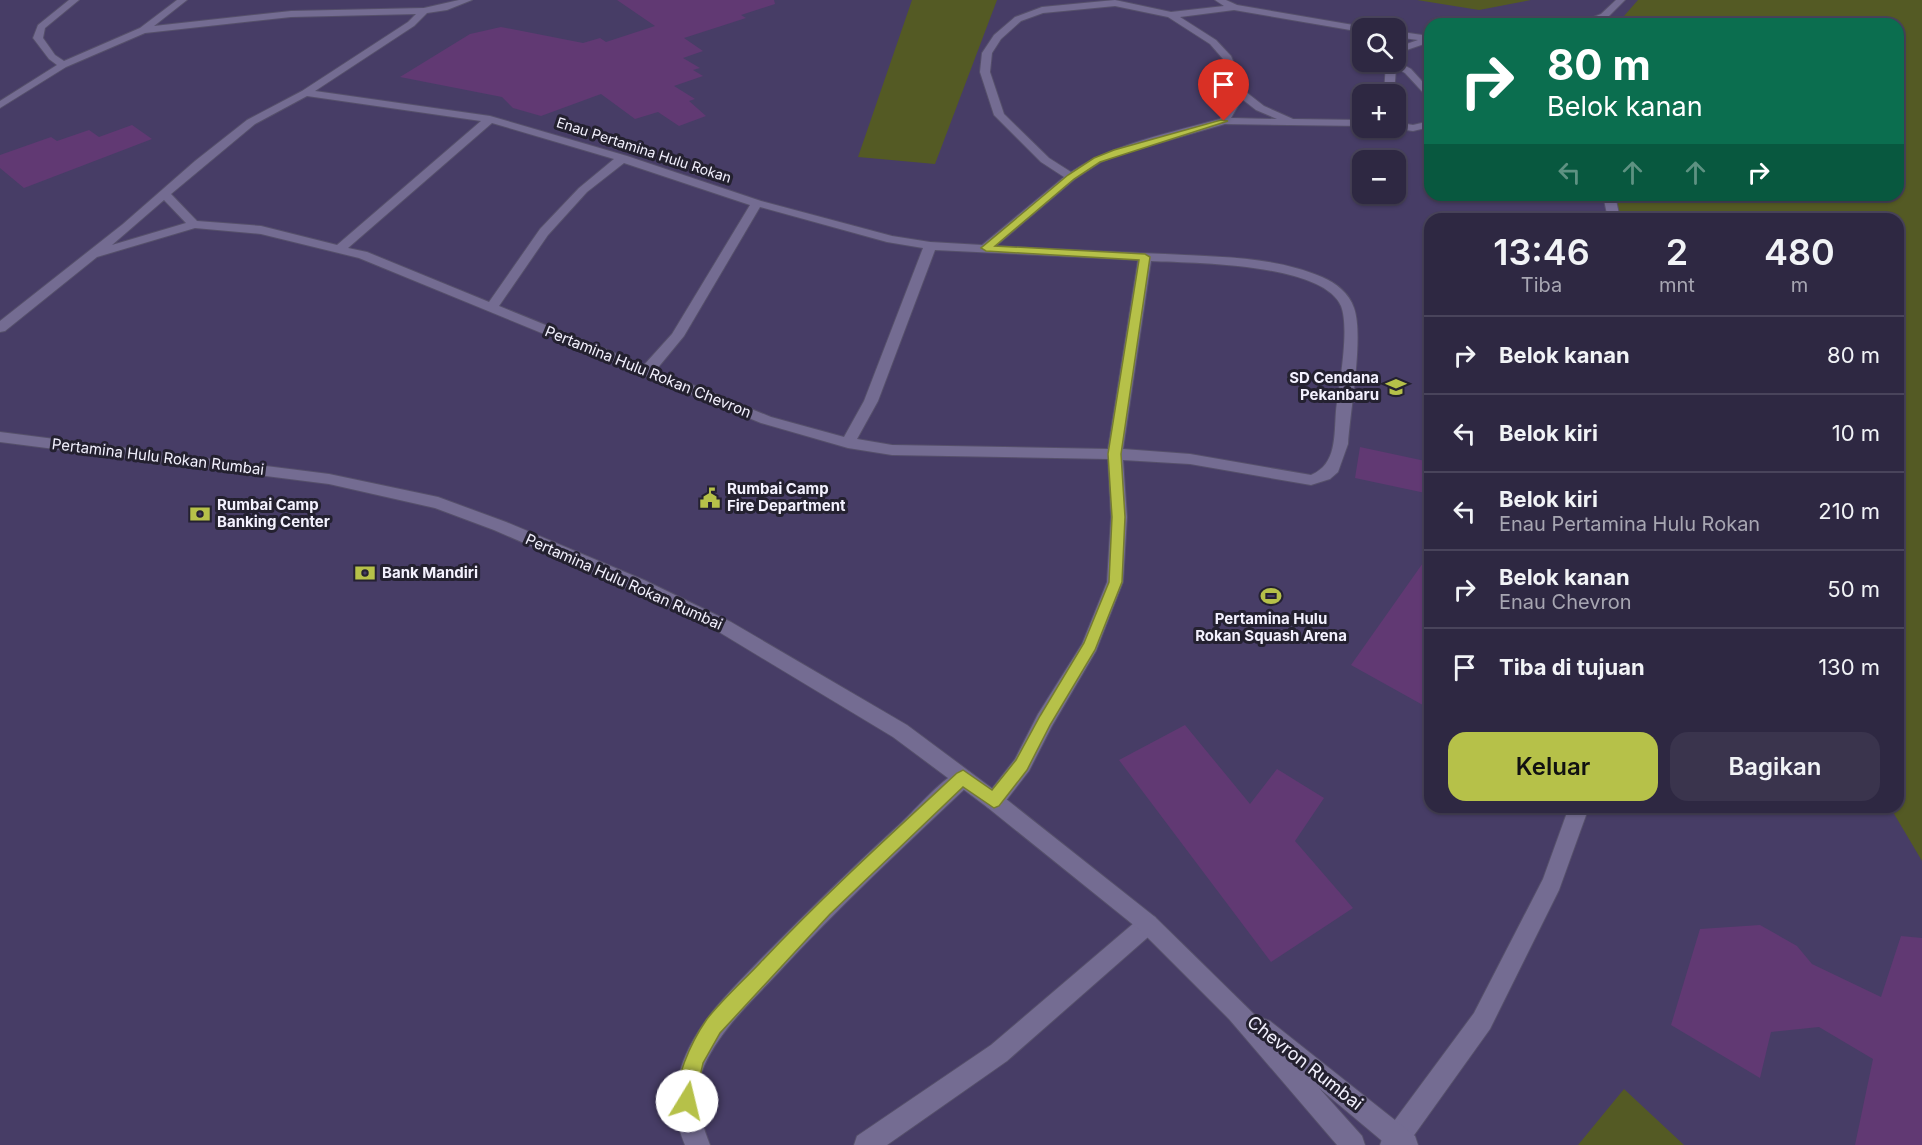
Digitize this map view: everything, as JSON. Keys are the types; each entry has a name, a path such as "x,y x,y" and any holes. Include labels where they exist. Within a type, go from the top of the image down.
{"street":[{"path":"63,65 52,57 38,38 41,27 75,0"},
{"path":"0,105 63,65 143,30 183,0"},
{"path":"143,30 291,14 424,11 444,8 468,0"},
{"path":"1219,0 1235,7 1352,28"},
{"path":"1604,18 1621,0"},
{"path":"1071,177 1045,160 999,115 985,72 987,54 997,37 1018,19 1042,10 1115,2 1171,15 1213,42 1228,58 1241,93 1260,108 1289,120"},
{"path":"1171,15 1235,7"},
{"path":"0,328 127,227 199,163 251,122 306,93 411,24 424,11"},
{"path":"1342,26 1352,32"},
{"path":"1406,36 1424,38"},
{"path":"1406,47 1424,40"},
{"path":"1406,70 1424,90"},
{"name":"Enau Pertamina Hulu Rokan","path":"306,93 490,119 623,158 757,203 854,230 930,246 1145,257"},
{"path":"1224,121 1241,93"},
{"path":"339,249 490,119"},
{"path":"986,248 1071,177 1097,160 1117,152 1224,121 1289,120 1352,125"},
{"path":"1406,127 1424,125"},
{"path":"491,308 544,232 583,190 623,158"},
{"path":"91,255 194,224 164,194"},
{"path":"646,372 682,328 757,203"},
{"name":"Pertamina Hulu Rokan Chevron","path":"194,224 261,230 363,255 766,420 848,443 903,450 1114,454 1190,459 1311,480 1326,476 1338,457 1341,444 1349,352 1348,307 1343,295 1333,286 1317,278 1282,269 1145,257"},
{"path":"848,443 871,401 930,246"},
{"path":"994,801 1022,765 1045,720 1090,645 1115,582 1119,517 1114,454 1145,257"},
{"name":"Pertamina Hulu Rokan Rumbai","path":"0,437 329,479 438,503 500,526 638,585 725,627 900,731 994,801 1148,924 1237,1011"},
{"path":"698,1145 686,1114 687,1088 695,1059 714,1026 824,908 963,778"},
{"path":"1399,1142 1482,1021 1552,883 1577,813"},
{"path":"866,1145 999,1053 1148,924"},
{"name":"Chevron Rumbai","path":"1237,1011 1312,1067 1399,1142"},
{"name":"Chevron Rumbai","path":"1237,1011 1353,1145"}],"shaded area":[{"path":"0,0 1922,0 1922,1145 0,1145"}],"green space":[{"path":"912,0 997,0 935,164 858,157"},
{"path":"1417,0 1531,0 1479,10"},
{"path":"1638,0 1922,0 1922,861 1894,813 1904,813 1904,213 1608,213 1607,201 1904,201 1904,18 1622,18"},
{"path":"1624,1089 1684,1145 1578,1145"}],"building":[{"path":"617,0 774,0 775,4 741,15 746,18 684,38 703,51 683,58 700,68 693,70 703,76 674,86 695,99 689,101 706,116 679,126 658,112 635,119 601,94 541,116 513,108 502,97 400,77 470,34 501,27 583,43 600,38 606,42 655,26"},
{"path":"132,125 152,139 24,188 0,168 0,155 51,137 57,141 89,130 99,137"},
{"path":"1360,447 1424,461 1424,493 1355,478"},
{"path":"1424,562 1424,706 1351,665"},
{"path":"1185,725 1250,804 1277,769 1324,798 1295,841 1353,908 1271,962 1119,760"},
{"path":"1760,925 1797,946 1812,964 1881,997 1901,936 1922,938 1922,1145 1855,1145 1873,1059 1819,1027 1771,1032 1760,1078 1671,1025 1700,929"}],"place":[{"name":"SD Cendana Pekanbaru","path":"1396,387"},
{"name":"Rumbai Camp Fire Department","path":"710,498"},
{"name":"Rumbai Camp Banking Center","path":"200,514"},
{"name":"Bank Mandiri","path":"365,573"},
{"name":"Pertamina Hulu Rokan Squash Arena","path":"1271,596"}],"route":[{"path":"687,1101 687,1088 695,1059 714,1026 824,908 963,778 994,801 1022,765 1045,720 1090,645 1115,582 1119,517 1114,454 1145,257 986,248 1071,177 1097,160 1224,121"}]}
